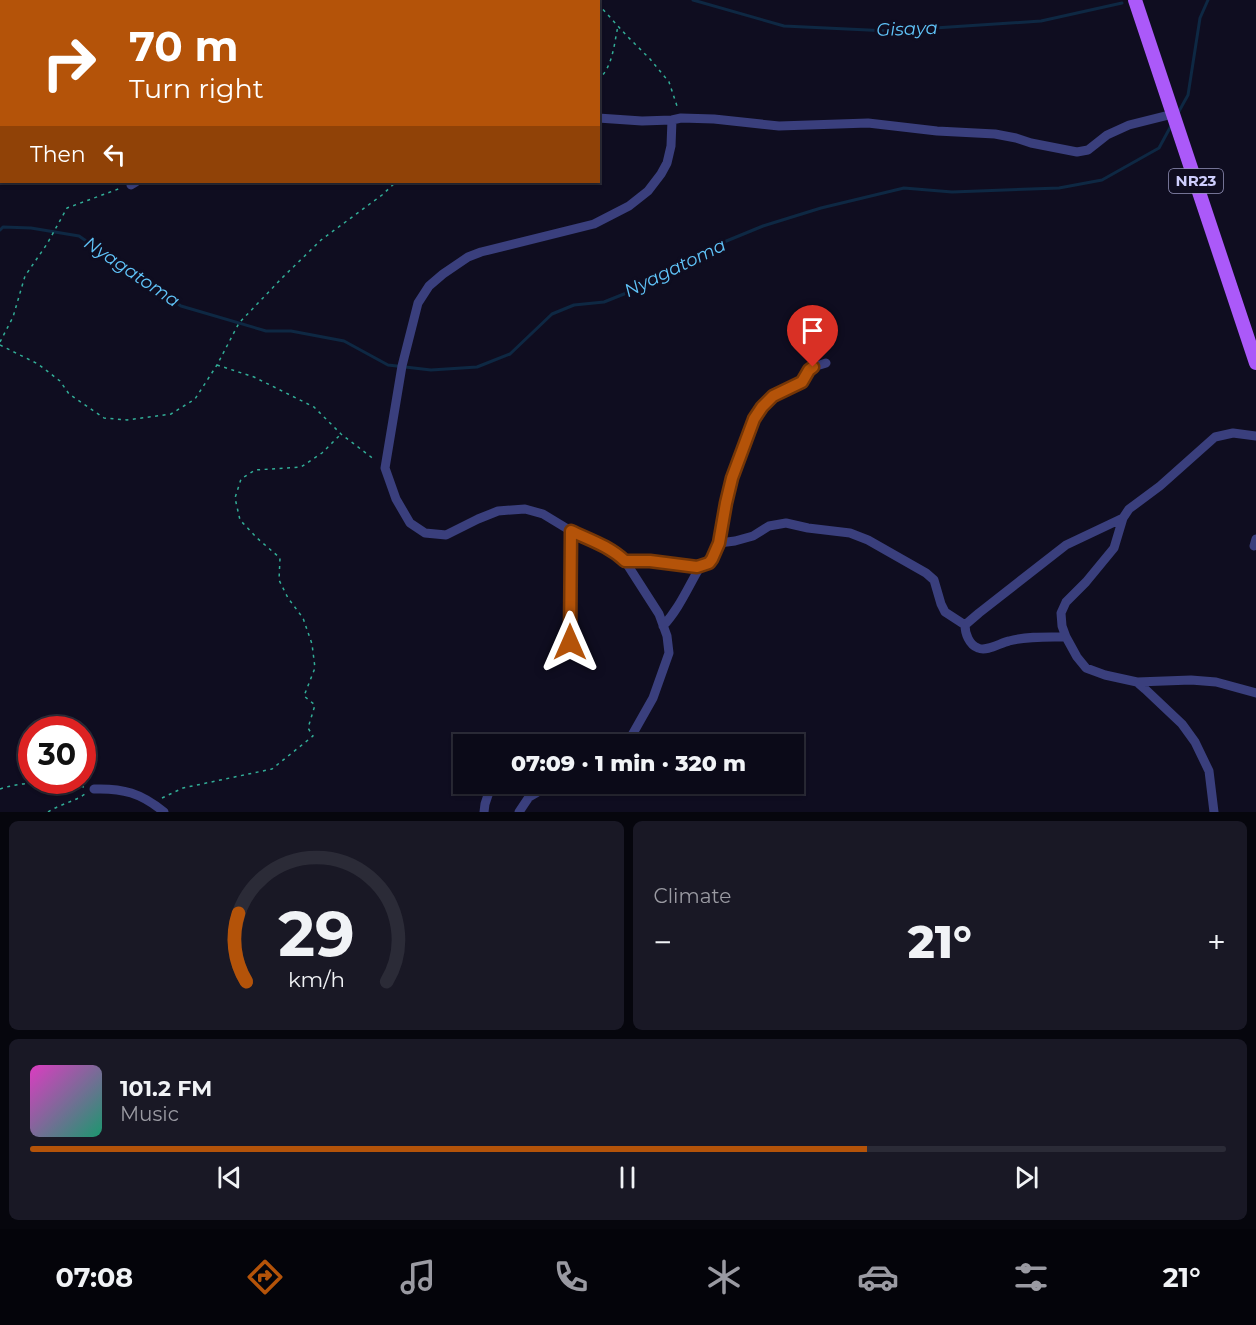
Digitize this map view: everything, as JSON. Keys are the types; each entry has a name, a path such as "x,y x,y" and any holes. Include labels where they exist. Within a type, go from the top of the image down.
{"main road":[{"name":"NR23","path":"1135,0 1256,363"}],"street":[{"path":"600,118 642,121 714,119 779,126 868,123 937,131 995,134 1077,152 1088,150 1107,135 1129,125 1173,114"},
{"path":"633,734 653,698 669,653 667,636 659,614 625,561 601,544 571,531 543,514 525,509 498,511 446,535 425,533 411,523 396,499 385,468 404,355 418,303 429,286 443,274 481,252 594,224 629,206 648,191 667,163 676,119"},
{"path":"625,561 650,561 690,567 700,567 709,563 719,543 732,478 754,419 773,396 802,382 813,367 826,363"},
{"path":"1256,436 1233,433 1215,437 1160,486 1129,508 1123,518 1114,548 1066,602 1061,613 1066,637 1086,668 1137,682 1191,680 1216,682 1256,693"},
{"path":"965,625 1066,545 1123,518"},
{"path":"719,543 753,536 769,526 786,523 850,533 868,540 926,573 934,580 945,612 965,625"},
{"path":"570,642 571,531"},
{"path":"663,626 678,607 700,567"},
{"path":"965,625 969,641 982,649 1012,640 1066,637"},
{"path":"1137,682 1182,724 1195,742 1209,771 1214,812"},
{"path":"96,789 111,789 141,796 164,812"},
{"path":"484,812 488,794"},
{"path":"519,812 529,797 534,794"}],"path":[{"path":"600,5 669,81 676,119"},
{"path":"600,78 610,63 618,26"},
{"path":"133,183 67,208 47,244 25,276 13,317 0,344 38,364 60,381 69,394 104,418 127,420 171,414 195,399 217,365 239,322 321,240 395,183"},
{"path":"217,365 254,377 314,407 341,434 385,468"},
{"path":"153,803 183,788 272,769 314,736 308,728 315,705 304,696 315,668 312,644 303,618 288,598 279,580 280,558 240,520 235,498 242,479 255,470 301,467 322,453 341,434"},
{"path":"0,789 18,786"},
{"path":"48,812 58,805 79,799 86,794"}],"waterway":[{"name":"Gisaya","path":"693,0 784,26 889,31 1041,21 1122,3"},
{"name":"Nyagatoma","path":"1178,113 1188,95 1200,18 1208,0"},
{"name":"Nyagatoma","path":"0,230 3,227 31,228 79,236 181,306 266,331 291,331 344,341 388,365 431,370 477,367 510,354 552,314 574,305 604,302 634,290 685,267 724,242 763,226 821,208 904,188 952,192 1059,188 1102,180 1159,148 1172,124"}],"route":[{"path":"570,642 571,531 601,544 625,561 650,561 690,567 709,563 719,543 732,478 754,419 773,396 802,382 813,367"}]}
